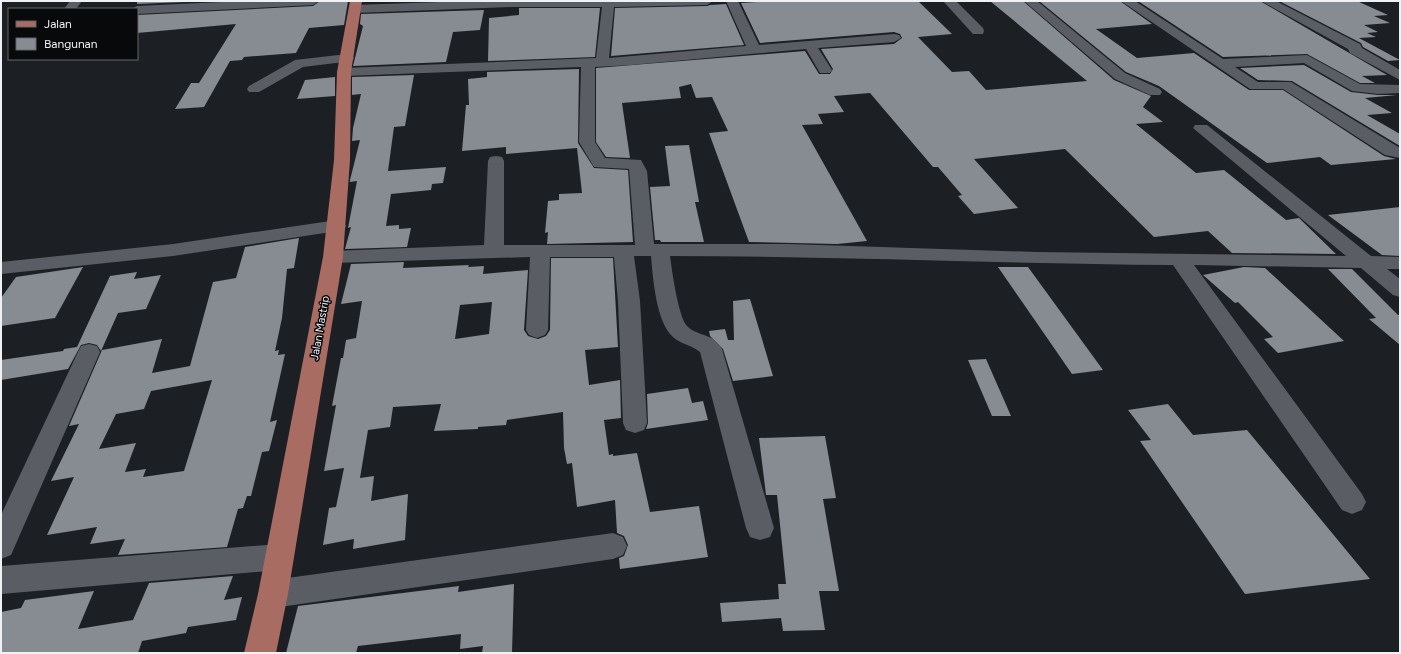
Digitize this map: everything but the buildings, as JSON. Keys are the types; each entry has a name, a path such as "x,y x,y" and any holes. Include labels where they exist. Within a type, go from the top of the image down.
{"main road":[{"name":"Jalan Mastrip","path":"260,653 280,557 333,257 342,160 346,65 356,5"}],"street":[{"path":"138,10 313,1"},
{"path":"356,5 707,1"},
{"path":"732,1 752,49 755,64"},
{"path":"949,1 978,31"},
{"path":"1030,1 1120,76 1155,92"},
{"path":"1127,1 1223,63 1255,86 1286,85 1391,151 1400,153"},
{"path":"1267,1 1355,47 1354,50 1400,76"},
{"path":"608,3 595,63 586,129 589,147 600,163 635,164 638,171 652,250 664,281 674,325 682,334 707,344 710,349 760,528"},
{"path":"254,89 300,63 346,65 595,63 646,60 752,49 894,38"},
{"path":"810,45 825,70"},
{"path":"1223,63 1307,59 1357,88 1378,90 1400,89"},
{"path":"1201,128 1400,290"},
{"path":"494,251 496,162"},
{"path":"1,268 173,250 337,226"},
{"path":"623,250 629,301 635,423"},
{"path":"333,257 494,251 789,250 1037,258 1400,263"},
{"path":"537,330 540,251"},
{"path":"1179,259 1352,502"},
{"path":"1,546 89,352"},
{"path":"273,594 612,546"},
{"path":"1,580 280,557"}]}
